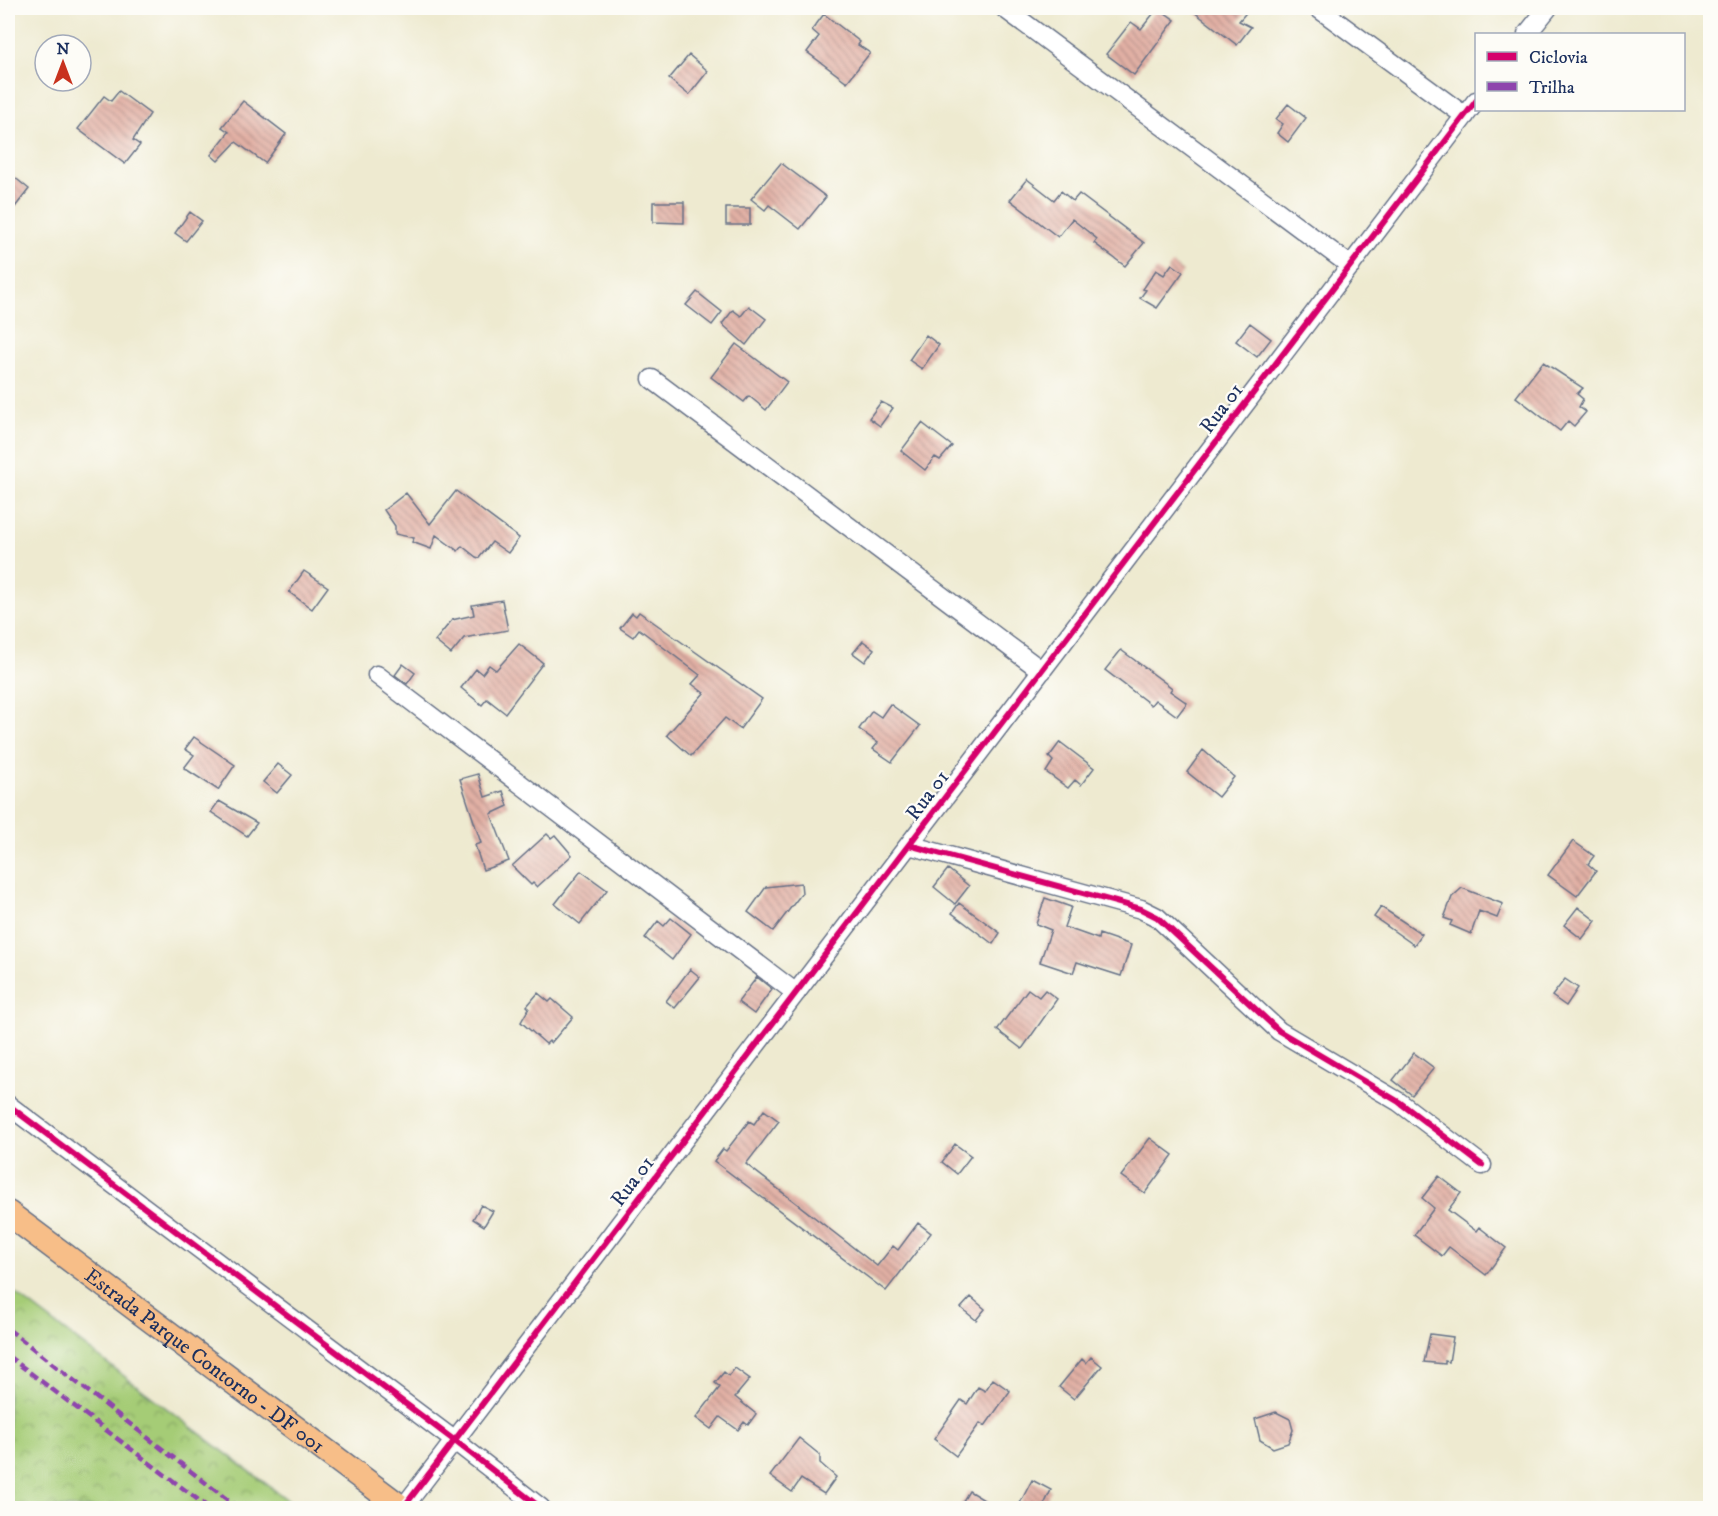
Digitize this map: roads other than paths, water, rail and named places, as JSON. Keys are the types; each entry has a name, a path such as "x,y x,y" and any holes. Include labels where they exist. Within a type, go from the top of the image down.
{"main road":[{"name":"Estrada Parque Contorno - DF 001","path":"8,1213 403,1509"}],"street":[{"path":"1004,8 1351,266"},
{"path":"1318,8 1465,116"},
{"path":"1528,33 1548,8"},
{"name":"Rua 01","path":"403,1509 1475,102"},
{"path":"652,378 1042,671"},
{"path":"377,675 796,993"},
{"path":"909,845 1141,909 1157,917 1279,1030 1400,1102 1482,1165"},
{"path":"8,1105 455,1441 541,1509"}]}
